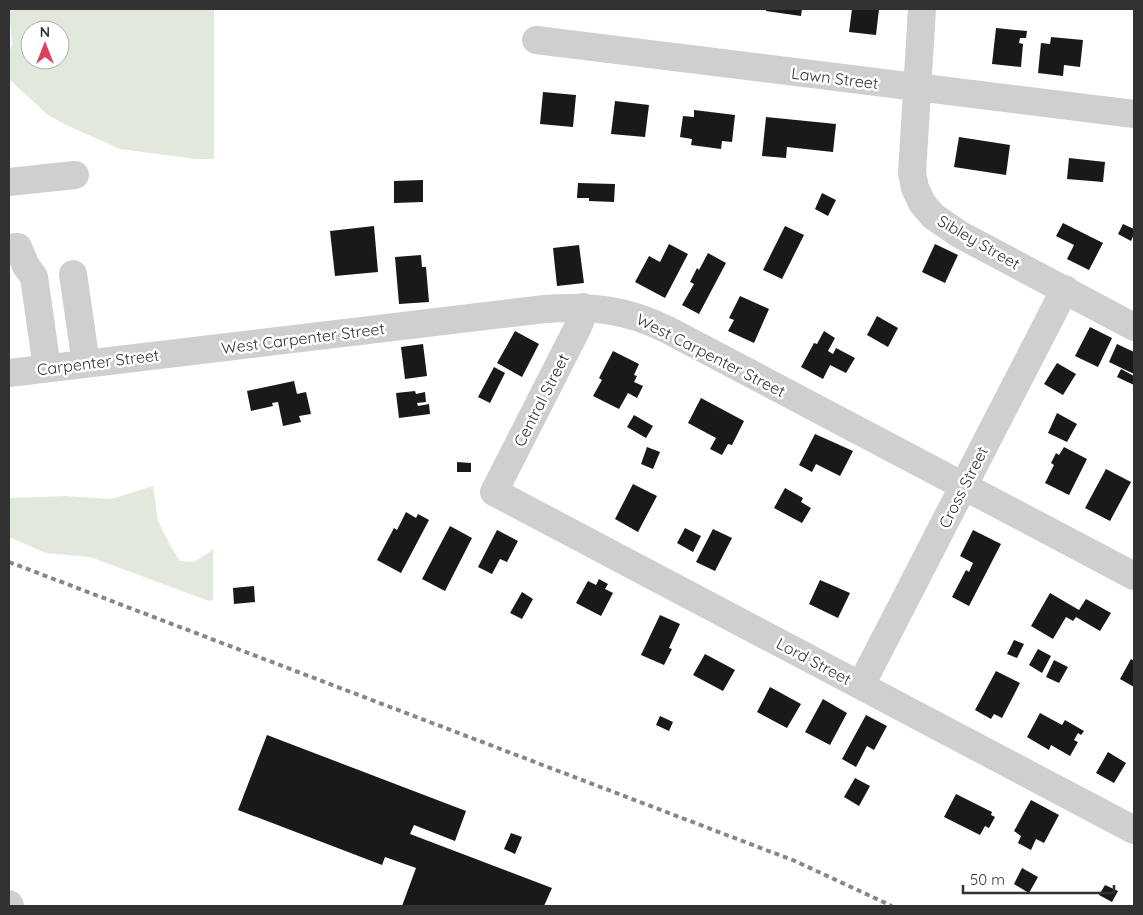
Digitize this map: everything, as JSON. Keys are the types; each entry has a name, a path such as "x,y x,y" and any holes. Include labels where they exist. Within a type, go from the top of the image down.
{"street":[{"name":"Sibley Street","path":"922,9 912,173 915,188 922,204 946,226 1134,327"},
{"name":"Lawn Street","path":"536,40 1134,114"},
{"path":"9,182 75,175"},
{"path":"9,248 18,247 26,266 34,277 47,368"},
{"path":"73,274 86,364"},
{"name":"Cross Street","path":"861,685 1065,290"},
{"name":"West Carpenter Street","path":"187,352 546,309 583,307 617,311 651,321 1134,576"},
{"name":"Central Street","path":"494,492 577,330 583,307"},
{"name":"Carpenter Street","path":"9,373 187,352"},
{"name":"Lord Street","path":"494,492 1134,830"}],"shaded area":[{"path":"9,9 214,9 214,159 196,159 120,149 66,125 48,115 9,79 9,54 12,43"},
{"path":"153,486 158,521 180,561 193,562 210,552 213,548 213,600 209,601 90,557 46,553 9,537 9,498 65,496 112,499"}],"building":[{"path":"766,9 802,9 801,16 766,11"},
{"path":"852,9 879,9 876,35 849,32"},
{"path":"996,28 1027,31 1026,38 1020,38 1019,43 1023,44 1021,67 992,64"},
{"path":"1051,37 1083,40 1080,67 1064,65 1063,76 1038,73 1041,43 1050,44"},
{"path":"543,92 576,95 573,127 540,124"},
{"path":"615,101 649,105 645,137 611,134"},
{"path":"694,110 735,115 732,142 722,141 721,149 691,145 692,139 680,137 683,116 694,117"},
{"path":"766,117 836,124 833,152 787,147 786,158 762,156"},
{"path":"959,137 1010,145 1006,175 954,167"},
{"path":"1069,158 1105,162 1103,182 1067,179"},
{"path":"423,180 423,202 394,203 394,181"},
{"path":"578,183 615,184 614,202 589,201 589,198 577,198"},
{"path":"822,193 836,200 828,216 815,209"},
{"path":"1063,223 1103,243 1089,270 1067,259 1074,245 1056,236"},
{"path":"1123,224 1134,229 1131,241 1118,234"},
{"path":"374,226 378,272 335,276 330,231"},
{"path":"785,226 804,235 782,279 763,270"},
{"path":"669,244 688,254 665,298 635,282 649,256 660,262"},
{"path":"935,244 958,255 945,283 922,272"},
{"path":"579,245 584,283 557,286 553,248"},
{"path":"708,253 726,263 699,314 682,305 694,284 690,282 697,268 699,270"},
{"path":"421,255 422,267 426,267 429,302 399,304 395,257"},
{"path":"740,296 769,309 754,343 728,331 734,320 729,318"},
{"path":"877,316 898,328 888,347 867,335"},
{"path":"1090,327 1112,338 1098,367 1075,356"},
{"path":"515,331 539,344 522,377 497,363"},
{"path":"824,331 835,338 828,351 833,354 836,348 855,358 846,373 830,365 823,379 801,367 814,343 817,344"},
{"path":"423,344 427,376 405,379 401,347"},
{"path":"1117,344 1134,352 1134,374 1109,362"},
{"path":"613,351 639,364 634,375 637,376 634,382 643,386 637,398 628,393 619,409 593,396 602,380 599,378"},
{"path":"1057,363 1076,374 1063,395 1044,384"},
{"path":"494,367 505,373 490,403 478,397"},
{"path":"1121,369 1134,376 1134,385 1117,377"},
{"path":"294,381 297,394 306,392 311,414 299,416 301,422 283,426 278,402 272,403 273,406 251,411 247,391"},
{"path":"415,391 416,394 425,392 426,402 417,403 418,406 429,404 430,414 399,418 396,393"},
{"path":"701,398 744,421 732,445 728,444 722,455 710,449 716,438 688,423"},
{"path":"1057,413 1077,424 1067,442 1048,433"},
{"path":"634,415 653,426 646,438 627,427"},
{"path":"815,434 853,451 840,476 816,464 812,472 799,465"},
{"path":"647,447 660,452 653,469 641,464"},
{"path":"1064,447 1087,459 1069,495 1045,483 1054,465 1051,463 1056,453 1059,455"},
{"path":"457,462 471,463 471,472 457,472"},
{"path":"1106,469 1131,482 1110,521 1085,508"},
{"path":"633,484 657,496 638,532 615,519"},
{"path":"785,488 803,498 801,502 811,508 802,523 774,508"},
{"path":"406,512 416,518 418,514 429,520 401,573 377,560 394,528 397,530"},
{"path":"450,526 472,538 445,591 422,579"},
{"path":"685,528 701,536 693,552 677,543"},
{"path":"713,529 732,538 715,571 696,562"},
{"path":"497,530 518,541 507,562 500,559 492,574 478,567"},
{"path":"973,530 1001,544 969,606 952,597 966,570 969,572 973,563 960,556"},
{"path":"599,579 608,584 605,589 613,593 601,616 576,603 588,581 596,585"},
{"path":"820,580 850,593 838,618 809,604"},
{"path":"254,586 255,602 234,604 233,588"},
{"path":"522,592 533,599 522,619 510,613"},
{"path":"1050,593 1079,610 1086,599 1111,613 1100,631 1076,617 1073,621 1066,617 1053,639 1031,626"},
{"path":"660,615 680,624 669,648 672,649 664,665 641,655"},
{"path":"1014,640 1024,644 1017,658 1007,654"},
{"path":"1038,649 1051,656 1042,673 1029,665"},
{"path":"705,654 735,670 723,691 693,675"},
{"path":"1131,659 1134,661 1134,687 1120,679"},
{"path":"1054,660 1068,667 1059,683 1046,677"},
{"path":"996,671 1020,683 1002,718 994,714 991,719 975,710"},
{"path":"770,687 801,704 787,728 757,712"},
{"path":"823,699 847,713 830,745 805,732"},
{"path":"1040,713 1062,725 1065,720 1084,731 1081,735 1078,733 1074,740 1078,742 1070,756 1051,745 1049,750 1027,737"},
{"path":"866,715 887,726 874,750 867,746 856,767 842,759"},
{"path":"660,716 673,722 669,731 656,725"},
{"path":"267,735 466,811 455,841 414,825 410,834 552,888 544,906 402,906 416,868 385,857 382,865 238,810"},
{"path":"1108,752 1126,763 1114,783 1096,773"},
{"path":"855,778 870,786 859,806 844,797"},
{"path":"956,794 992,812 991,815 995,817 989,828 985,826 980,835 944,817"},
{"path":"1031,800 1059,815 1044,843 1036,839 1031,850 1018,843 1021,836 1014,831"},
{"path":"511,833 522,837 515,854 504,849"},
{"path":"1022,868 1038,877 1029,893 1014,884"},
{"path":"1105,885 1118,891 1112,902 1099,895"}],"railway":[{"path":"9,562 795,861 892,906"}]}
